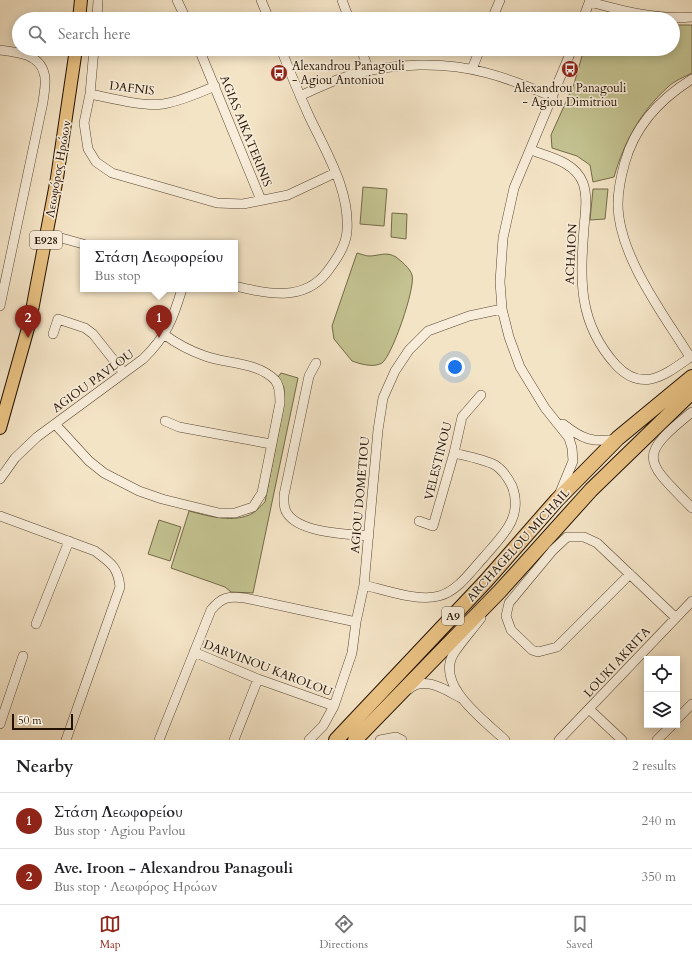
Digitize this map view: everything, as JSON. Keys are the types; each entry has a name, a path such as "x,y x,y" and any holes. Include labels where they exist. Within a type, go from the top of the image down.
{"highway":[{"path":"650,410 662,393 691,360"},
{"name":"ARCHAGELOU MICHAIL","path":"344,738 374,720 384,704 486,580 557,500 618,438 650,410 692,377"},
{"name":"ARCHAGELOU MICHAIL","path":"344,738 384,704 500,591 591,490 692,392"},
{"path":"648,434 692,401"}],"main road":[{"path":"80,12 81,0"},
{"name":"Λεωφόρος Ηρώων","path":"0,428 30,321 67,119 75,56"}],"street":[{"path":"97,12 98,0"},
{"path":"177,0 183,12"},
{"path":"261,0 266,12"},
{"path":"342,0 346,12"},
{"path":"495,12 500,0"},
{"path":"586,12 590,1 627,12"},
{"path":"680,17 692,17"},
{"path":"0,50 12,52"},
{"path":"0,306 43,102 45,74 38,61 28,56"},
{"path":"93,56 90,94 84,123 88,150 96,162 112,173 217,203 243,204 288,195 335,173"},
{"name":"AGIAS AIKATERINIS","path":"202,56 216,86 261,200"},
{"path":"238,287 265,293 294,293 310,287 323,278 336,261 347,232 343,194 284,56"},
{"path":"363,56 369,71"},
{"path":"472,69 477,56"},
{"path":"557,500 573,461 572,448 569,438 530,386 520,367 509,337 502,309 500,282 503,238 514,188 569,56"},
{"path":"300,96 350,75 369,71 429,66 472,69 509,80 553,97"},
{"path":"691,360 636,269 622,232 618,205 619,183 628,152 646,119 676,89 692,79"},
{"name":"DAFNIS","path":"90,94 129,102 162,104 190,97 216,86"},
{"name":"ACHAION","path":"531,150 567,164 577,173 583,183 586,197 581,276 582,296 588,317 600,343 613,361 625,374 643,380 666,374 691,360"},
{"path":"47,234 80,243"},
{"name":"AGIOU PAVLOU","path":"0,479 15,458 37,437 144,359 165,335 181,292"},
{"name":"AGIOU DOMETIOU","path":"309,740 323,726 334,706 352,653 356,622 364,585 378,430 383,398 395,371 409,350 428,331 469,316 502,309"},
{"path":"53,334 58,319 85,328 100,341 124,373"},
{"path":"55,424 88,461 104,473 139,491 162,499 219,513 240,512 253,507 262,493 280,403 280,391 276,381 263,371 206,356 179,345 165,335"},
{"path":"316,363 309,376 284,495 286,513 296,524 322,530 369,536"},
{"name":"VELESTINOU","path":"419,521 434,526 454,453 462,417 481,395"},
{"path":"692,412 661,438 655,448 653,458 655,468 692,508"},
{"path":"554,417 582,438 602,441 618,438"},
{"path":"165,421 180,427 271,444"},
{"path":"364,585 428,598 439,596 451,591 465,578 509,528 516,512 515,498 510,481 503,471 494,464 454,453"},
{"path":"0,516 95,551 109,561 118,572 120,587 66,740"},
{"path":"630,574 557,648 538,652 532,650 511,630 506,616 509,603 553,550 567,537 584,537 597,543 630,574 676,618"},
{"path":"36,624 68,541"},
{"path":"500,591 454,654 450,669 452,682 461,698 505,740"},
{"path":"159,740 211,610 218,602 230,596 245,598 356,622"},
{"name":"LOUKI AKRITA","path":"559,740 692,601"},
{"name":"DARVINOU KAROLOU","path":"194,652 258,679 334,706"},
{"path":"0,724 23,656"},
{"path":"234,740 258,679"},
{"path":"384,704 412,687 420,684 437,686 461,698"},
{"path":"680,716 692,704"},
{"path":"590,709 622,740"},
{"path":"657,740 669,728"},
{"path":"380,740 396,737 402,740"}],"shaded area":[{"path":"680,25 692,25 692,73 670,85 650,106 628,139 614,177 593,182 590,165 577,156 552,148 551,135 574,84 582,56 680,56"},
{"path":"363,187 387,189 384,226 360,224"},
{"path":"593,189 608,189 605,219 590,220"},
{"path":"392,213 407,214 406,239 391,237"},
{"path":"357,253 369,256 386,254 392,255 405,265 412,275 407,306 397,335 386,358 382,363 375,365 352,361 334,339 332,326"},
{"path":"281,373 298,378 253,593 231,592 225,587 171,568 189,511 230,519 253,513 265,502 284,403 284,388 278,377"},
{"path":"159,520 181,527 170,561 148,554"}],"place":[{"name":"Alexandrou Panagouli - Agiou Dimitriou","path":"570,69"},
{"name":"Alexandrou Panagouli - Agiou Antoniou","path":"279,73"},
{"name":"Ave. Iroon - Alexandrou Panagouli","path":"28,338"},
{"name":"Στάση Λεωφορείου","path":"159,338"}]}
